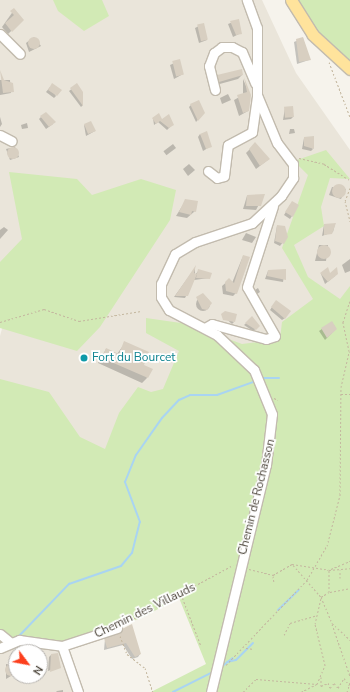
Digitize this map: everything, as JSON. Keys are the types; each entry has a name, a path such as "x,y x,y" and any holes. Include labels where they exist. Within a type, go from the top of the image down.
{"main road":[{"path":"291,0 313,35 350,69"}],"street":[{"path":"208,171 217,178 224,176 228,145 252,132 257,95 257,28 247,0"},
{"path":"0,34 20,54"},
{"path":"215,90 209,71 211,58 217,49 227,46 242,52 256,84"},
{"path":"257,95 277,143 291,161"},
{"path":"0,135 12,142"},
{"name":"Chemin de Rochasson","path":"211,692 272,436 272,414 254,370 205,328 175,315 164,303 161,284 170,260 195,242 252,223 275,201 293,178 291,161"},
{"path":"205,328 212,324 266,339 275,336 247,287 275,201"},
{"name":"Chemin des Villauds","path":"10,642 62,646 116,628"},
{"path":"0,634 10,642 0,648"},
{"path":"62,646 78,692"}],"path":[{"path":"328,60 350,117"},
{"path":"291,161 307,158 350,180"},
{"path":"350,188 345,201 350,221"},
{"path":"226,666 245,648 264,622 307,580 327,546 340,494 341,394 349,351 344,316 350,301"},
{"path":"0,322 44,309 79,321 141,311"},
{"path":"341,394 350,394"},
{"path":"329,570 350,561"},
{"path":"241,564 253,572 273,576 292,564 329,570 350,568"},
{"name":"Chemin des Villauds","path":"116,628 224,568 241,564"},
{"path":"292,564 321,597 332,623 350,676"},
{"path":"329,570 329,592"},
{"path":"340,570 340,578"},
{"path":"273,576 274,583"},
{"path":"349,685 344,678 338,688 334,683 330,688 328,683 321,686 321,677 325,659 316,616 321,597 329,592 350,588"},
{"path":"181,593 201,646"},
{"path":"284,635 290,622 316,616"},
{"path":"332,623 350,640"},
{"path":"116,628 127,654 145,668 153,692"},
{"path":"245,648 254,649"},
{"path":"301,692 317,684 321,677"},
{"path":"243,692 249,682 256,679 317,684"},
{"path":"347,692 350,682"}],"shaded area":[{"path":"0,0 262,0 296,73 350,150 350,287 192,496 0,411 0,336 5,318 0,284"},
{"path":"20,641 60,645 80,692 0,692 0,648 8,645 8,684 48,684 48,644 11,644"}],"green space":[{"path":"53,0 102,0 109,16 84,31 58,11"},
{"path":"292,0 350,0 350,67 322,43"},
{"path":"326,150 350,179 330,178 321,207 324,226 294,245 308,277 340,299 350,286 350,692 151,692 206,664 179,598 141,618 77,642 20,641 0,648 0,379 49,392 80,437 105,449 119,413 138,387 151,392 163,389 179,351 146,333 146,318 188,324 242,344 280,339 282,322 313,299 282,248 308,175 294,161"},
{"path":"9,172 77,179 92,195 141,179 176,190 170,220 100,327 77,351 0,328 0,262 22,239"}],"building":[{"path":"14,8 24,20 12,32 5,23 14,15 10,11"},
{"path":"239,19 242,34 236,35 230,21"},
{"path":"204,23 208,40 201,41 197,25"},
{"path":"32,37 36,37 40,43 36,49 32,49 28,45 28,41"},
{"path":"303,37 311,60 299,62 296,39"},
{"path":"180,59 184,75 176,76 172,61"},
{"path":"242,69 243,75 219,82 217,75"},
{"path":"0,70 4,80 13,83 14,92 3,93"},
{"path":"244,77 251,95 249,111 243,113 237,95 247,92"},
{"path":"52,83 62,90 57,96 48,90"},
{"path":"77,83 83,92 83,106 70,88"},
{"path":"199,100 205,113 198,121 190,104"},
{"path":"293,106 294,117 285,118 284,107"},
{"path":"46,112 56,122 49,127 40,116"},
{"path":"159,113 162,119 169,114 174,125 169,128 160,121 156,124 152,118"},
{"path":"91,121 96,131 88,134 84,124"},
{"path":"207,131 212,147 206,149 200,134"},
{"path":"314,136 314,149 304,146 304,137"},
{"path":"255,142 270,159 260,166 249,149"},
{"path":"11,147 15,147 19,153 15,159 11,159 7,155 7,151"},
{"path":"339,184 344,186 346,191 344,196 339,198 334,196 332,191 334,186"},
{"path":"265,194 261,206 246,206 247,195"},
{"path":"185,199 198,201 196,212 192,211 191,215 179,212"},
{"path":"292,201 299,205 293,217 285,212"},
{"path":"336,223 332,234 324,235 324,224"},
{"path":"277,225 285,226 288,237 284,244 275,241"},
{"path":"321,245 327,245 331,249 331,255 327,259 321,259 317,255 317,249"},
{"path":"243,255 250,257 237,294 226,291 225,282 229,278 234,283"},
{"path":"196,265 194,273 197,274 188,296 175,296"},
{"path":"328,267 330,273 337,267 338,274 328,282 320,273"},
{"path":"198,269 212,273 210,279 196,278"},
{"path":"286,269 286,280 267,276 268,270"},
{"path":"203,293 212,303 207,310 202,309 196,297"},
{"path":"276,300 291,311 285,319 271,307"},
{"path":"225,311 237,314 235,322 223,320 221,314"},
{"path":"252,316 260,326 256,330 245,323"},
{"path":"332,321 337,329 327,338 321,328"},
{"path":"124,341 149,352 144,365 153,369 148,378 102,358 106,348 119,354"},
{"path":"132,624 141,654 135,657 126,643 107,648 104,638"},
{"path":"58,653 61,668 50,672 51,654"},
{"path":"8,665 8,675 5,672 5,668"}],"waterway":[{"path":"263,378 279,378"},
{"path":"18,637 69,584 121,566 132,553 140,522 125,482 136,455 162,418 179,400 190,395 217,395 256,381"},
{"path":"273,447 276,421"},
{"path":"278,610 299,590"},
{"path":"227,662 236,660 253,643"},
{"path":"220,668 233,658"},
{"path":"173,692 211,673"}],"place":[{"name":"Fort du Bourcet","path":"84,358"}]}
